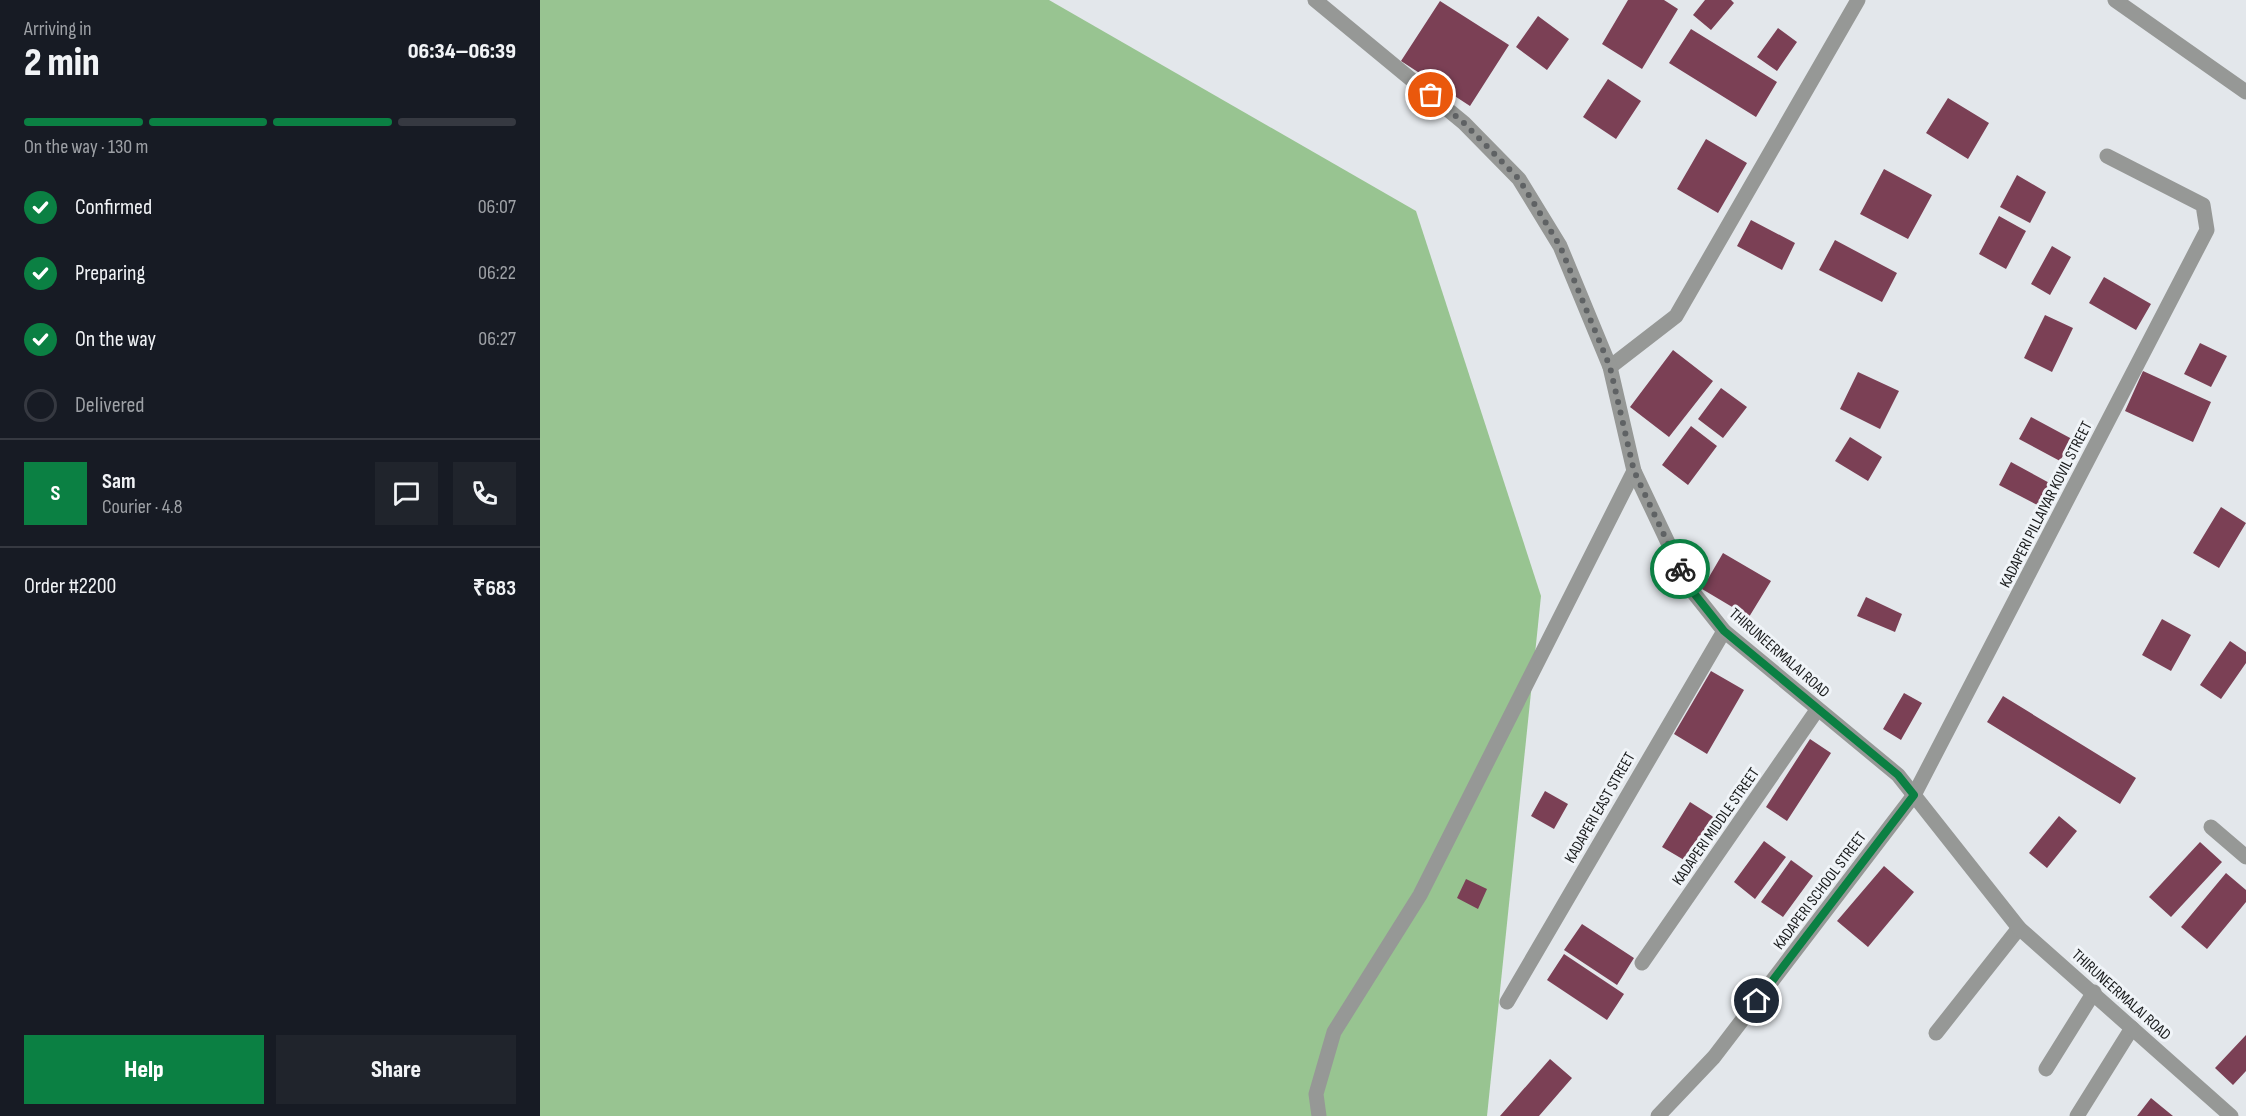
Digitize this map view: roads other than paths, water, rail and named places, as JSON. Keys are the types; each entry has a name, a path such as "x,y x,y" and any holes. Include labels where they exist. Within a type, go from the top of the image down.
{"street":[{"name":"THIRUNEERMALAI ROAD","path":"1315,0 1464,123 1519,179 1560,246 1610,367 1634,471 1689,587 1724,631 1898,775 2019,928 2094,992 2231,1116"},
{"path":"1610,367 1676,316 1858,0"},
{"path":"2115,0 2246,92"},
{"name":"KADAPERI PILLAIYAR KOVIL STREET","path":"1914,795 2207,230 2203,205 2107,156"},
{"path":"1319,1116 1316,1094 1334,1032 1420,895 1634,471"},
{"name":"KADAPERI EAST STREET","path":"1507,1002 1724,631"},
{"name":"KADAPERI MIDDLE STREET","path":"1642,963 1817,710"},
{"name":"KADAPERI SCHOOL STREET","path":"1658,1116 1714,1057 1914,795"},
{"path":"2211,827 2246,857"},
{"path":"1936,1034 2019,928"},
{"path":"2046,1069 2094,992"},
{"path":"2077,1116 2132,1028"}]}
